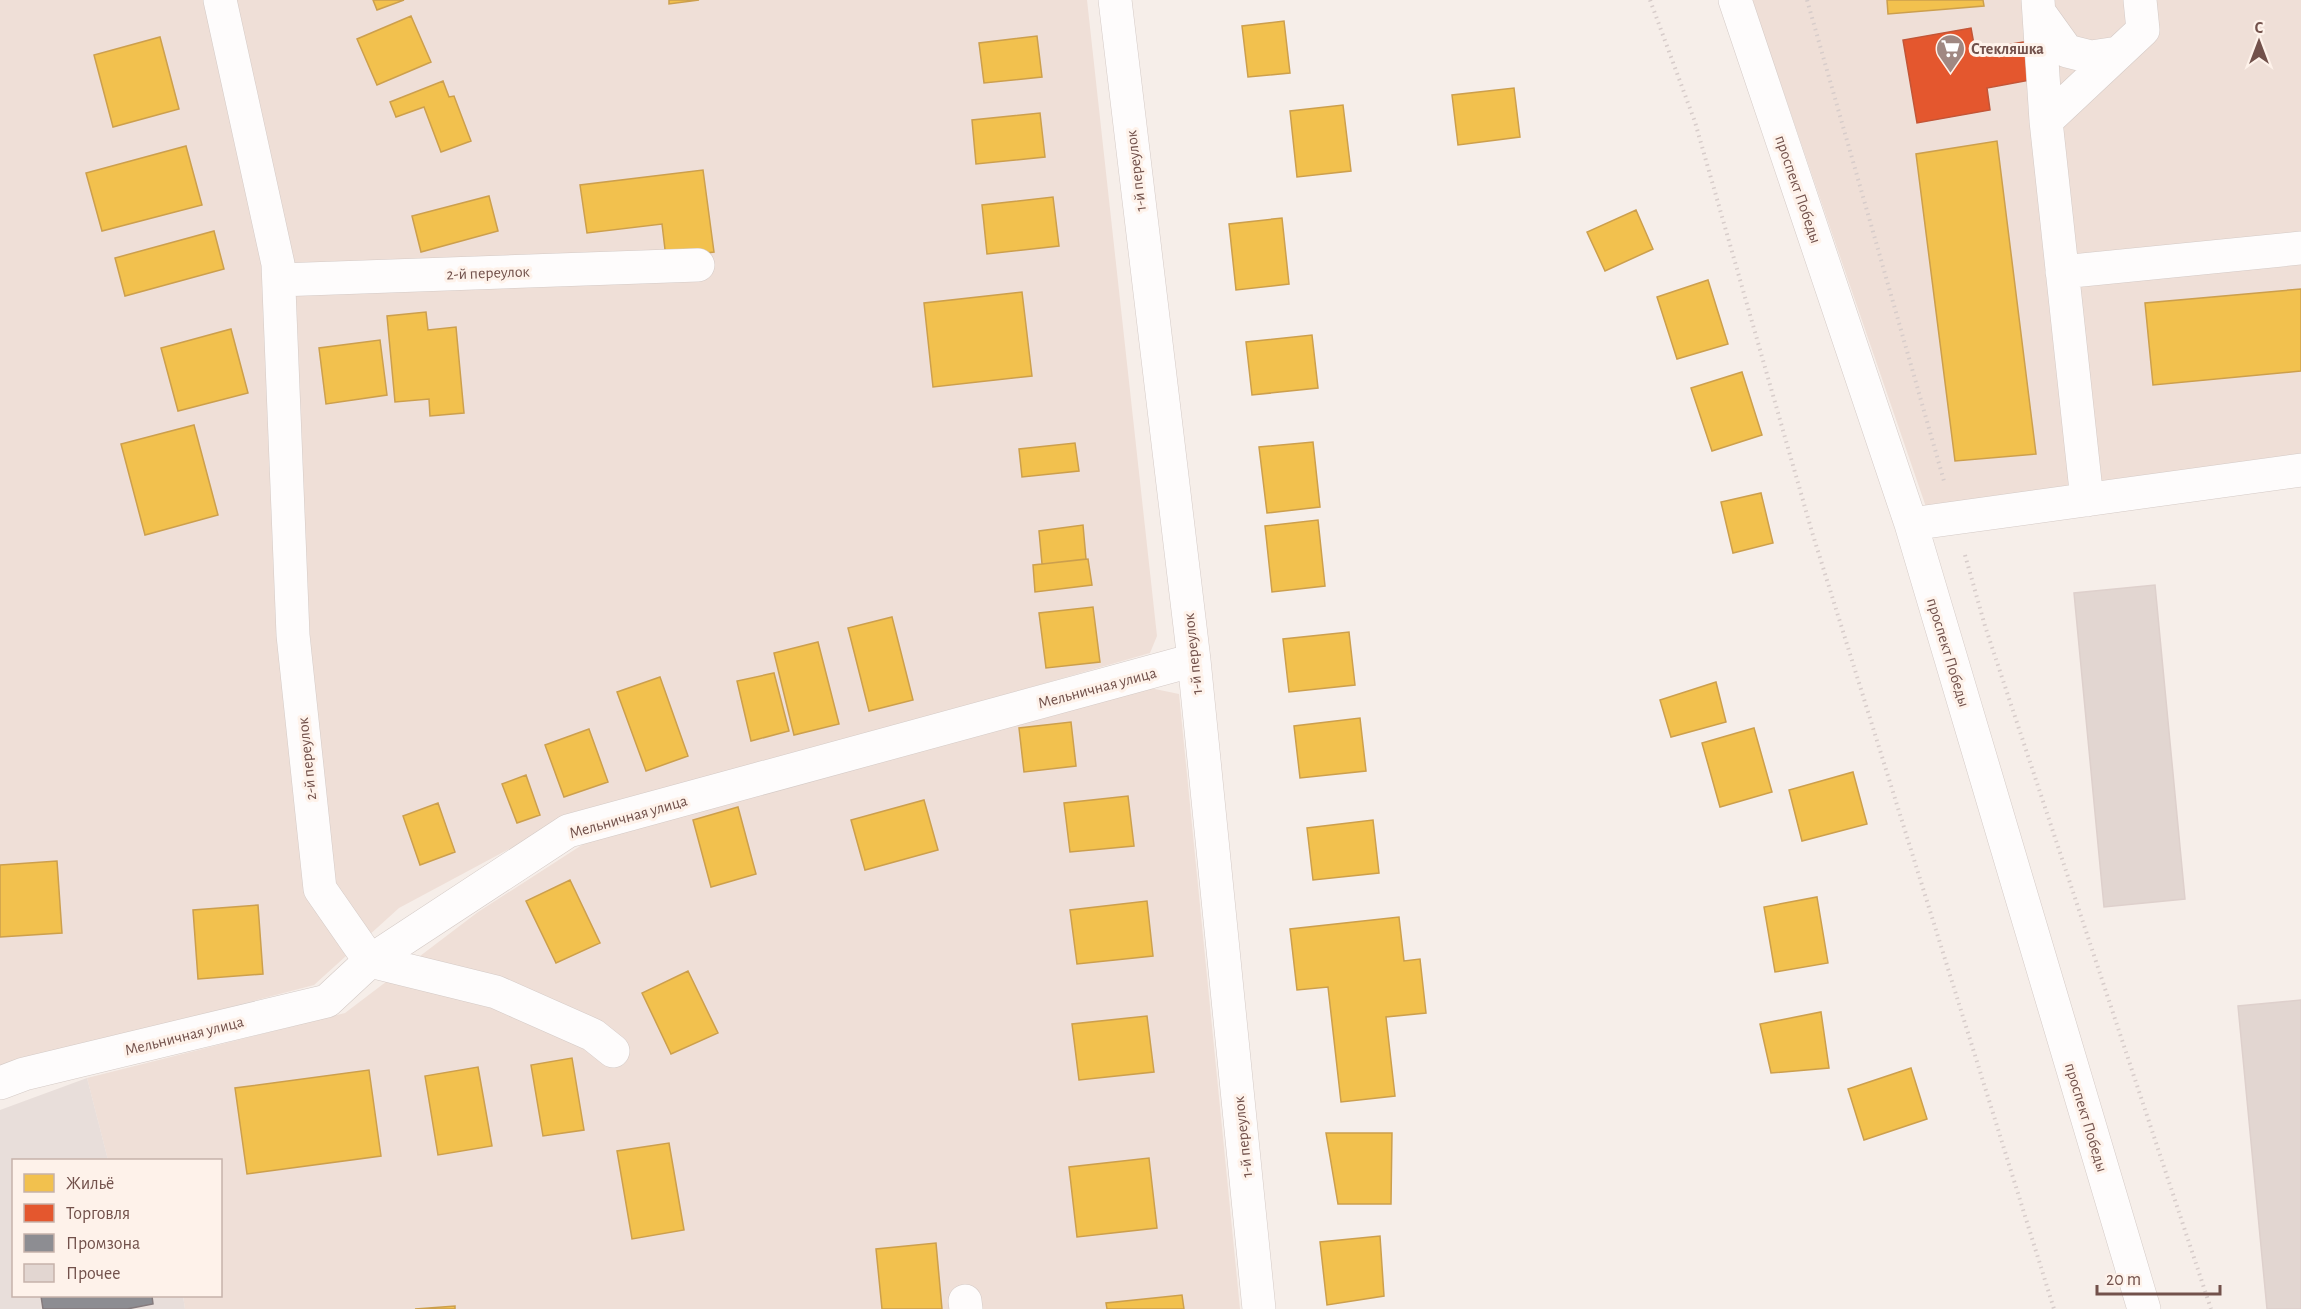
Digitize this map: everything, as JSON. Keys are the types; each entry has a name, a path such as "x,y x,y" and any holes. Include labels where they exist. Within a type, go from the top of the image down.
{"street":[{"name":"2-й переулок","path":"220,0 278,264 292,635 320,889 370,961"},
{"name":"1-й переулок","path":"1115,0 1194,660 1259,1309"},
{"name":"проспект Победы","path":"1735,0 1911,524 2144,1309"},
{"path":"2046,121 2143,30 2140,0"},
{"path":"2039,6 2046,121 2087,500"},
{"path":"2039,6 2067,51 2091,57 2118,53"},
{"path":"2062,272 2301,248"},
{"name":"2-й переулок","path":"279,280 698,265"},
{"path":"1911,524 2301,470"},
{"name":"Мельничная улица","path":"0,1083 24,1074 327,1001 370,961 568,831 1194,660"},
{"path":"370,961 496,992 593,1035 613,1051"}],"path":[{"path":"1650,0 1695,122 1812,532 2054,1309"},
{"path":"1807,0 1985,626 2211,1309"}],"shaded area":[{"path":"0,0 1087,0 1157,636 1150,653 556,824 399,908 314,985 0,1067"},
{"path":"1752,0 2301,0 2301,455 1926,507"},
{"path":"1150,688 1179,694 1240,1309 185,1309 183,1297 222,1297 222,1159 108,1159 87,1078 345,1013 478,912 588,841"},
{"path":"87,1078 108,1159 12,1159 12,1297 183,1297 185,1309 0,1309 0,1110"}],"building: Жильё":[{"path":"373,0 404,0 377,10"},
{"path":"669,0 699,0 669,4"},
{"path":"1887,0 1983,0 1984,6 1888,14"},
{"path":"411,16 431,62 377,85 357,39"},
{"path":"1284,21 1290,73 1248,77 1242,26"},
{"path":"1037,36 1042,77 984,83 979,43"},
{"path":"160,37 179,109 113,127 94,55"},
{"path":"443,81 449,97 454,96 471,141 441,152 424,107 396,117 390,102"},
{"path":"1514,88 1520,137 1458,145 1452,95"},
{"path":"1343,105 1351,171 1297,177 1290,111"},
{"path":"1040,113 1045,157 976,164 972,120"},
{"path":"1997,141 2036,454 1955,461 1916,154"},
{"path":"186,146 202,205 102,231 86,173"},
{"path":"703,170 714,252 666,258 662,224 587,233 580,185"},
{"path":"489,196 498,231 421,252 412,216"},
{"path":"1053,197 1059,246 987,254 982,205"},
{"path":"1636,210 1653,249 1605,271 1587,232"},
{"path":"1282,218 1289,284 1236,290 1229,224"},
{"path":"214,231 224,269 125,296 115,258"},
{"path":"1708,280 1728,344 1677,359 1657,297"},
{"path":"2301,289 2301,371 2153,385 2145,303"},
{"path":"1022,292 1032,376 933,387 924,303"},
{"path":"426,312 428,330 456,327 464,413 430,416 429,399 395,402 387,316"},
{"path":"231,329 248,393 178,411 161,348"},
{"path":"1312,335 1318,388 1252,395 1246,342"},
{"path":"380,340 387,395 326,404 319,348"},
{"path":"1742,372 1762,435 1712,451 1691,388"},
{"path":"194,425 218,515 145,535 121,444"},
{"path":"1313,442 1320,507 1267,513 1259,447"},
{"path":"1075,443 1079,471 1022,477 1019,449"},
{"path":"1761,493 1773,543 1733,553 1721,502"},
{"path":"1318,520 1325,586 1272,592 1265,526"},
{"path":"1083,525 1086,559 1042,564 1039,531"},
{"path":"1088,559 1092,585 1035,592 1033,565"},
{"path":"1093,607 1100,662 1046,668 1039,613"},
{"path":"892,617 913,700 869,711 848,628"},
{"path":"1349,632 1355,685 1289,692 1283,639"},
{"path":"818,642 839,724 794,735 774,653"},
{"path":"774,673 789,731 751,741 737,681"},
{"path":"660,677 688,756 646,771 617,692"},
{"path":"1716,682 1726,722 1671,737 1660,700"},
{"path":"1360,718 1366,771 1300,778 1294,726"},
{"path":"1071,722 1076,766 1024,772 1019,728"},
{"path":"1754,728 1772,792 1720,807 1702,743"},
{"path":"589,729 608,782 564,797 545,745"},
{"path":"1853,772 1867,824 1802,841 1789,790"},
{"path":"526,775 540,815 517,823 502,784"},
{"path":"1128,796 1134,846 1070,852 1064,803"},
{"path":"924,800 938,850 865,870 851,820"},
{"path":"438,803 455,852 420,865 403,816"},
{"path":"738,807 756,874 711,887 693,820"},
{"path":"1373,820 1379,873 1313,880 1307,828"},
{"path":"57,861 62,933 0,937 0,865"},
{"path":"570,880 600,943 556,963 526,901"},
{"path":"1817,897 1828,963 1775,972 1764,907"},
{"path":"1147,901 1153,956 1077,964 1070,910"},
{"path":"258,905 263,974 198,979 193,910"},
{"path":"1399,917 1404,961 1420,959 1426,1013 1386,1017 1395,1096 1341,1102 1328,987 1297,990 1290,929"},
{"path":"688,971 718,1033 671,1054 642,993"},
{"path":"1821,1012 1829,1068 1771,1073 1760,1024"},
{"path":"1147,1016 1154,1072 1079,1080 1072,1024"},
{"path":"572,1058 584,1130 543,1136 531,1065"},
{"path":"478,1067 492,1146 438,1155 425,1076"},
{"path":"1911,1068 1927,1119 1864,1140 1848,1089"},
{"path":"369,1070 381,1156 247,1174 235,1088"},
{"path":"1326,1133 1392,1133 1391,1204 1338,1204"},
{"path":"669,1143 684,1230 632,1239 617,1151"},
{"path":"1149,1158 1157,1228 1077,1237 1069,1167"},
{"path":"1380,1236 1384,1296 1327,1305 1320,1242"},
{"path":"936,1243 942,1309 882,1309 876,1249"},
{"path":"1182,1295 1184,1309 1107,1309 1106,1303"},
{"path":"455,1306 455,1309 415,1309"}],"building: Торговля":[{"path":"1971,28 1975,50 2029,41 2035,79 1987,88 1990,110 1917,123 1903,40"}],"building: Промзона":[{"path":"41,1297 152,1297 153,1304 127,1309 43,1309"}],"building: Прочее":[{"path":"2155,585 2185,899 2104,907 2074,593"},
{"path":"2301,1000 2301,1309 2267,1309 2238,1006"}],"place":[{"name":"Стекляшка","path":"1950,74"}]}
